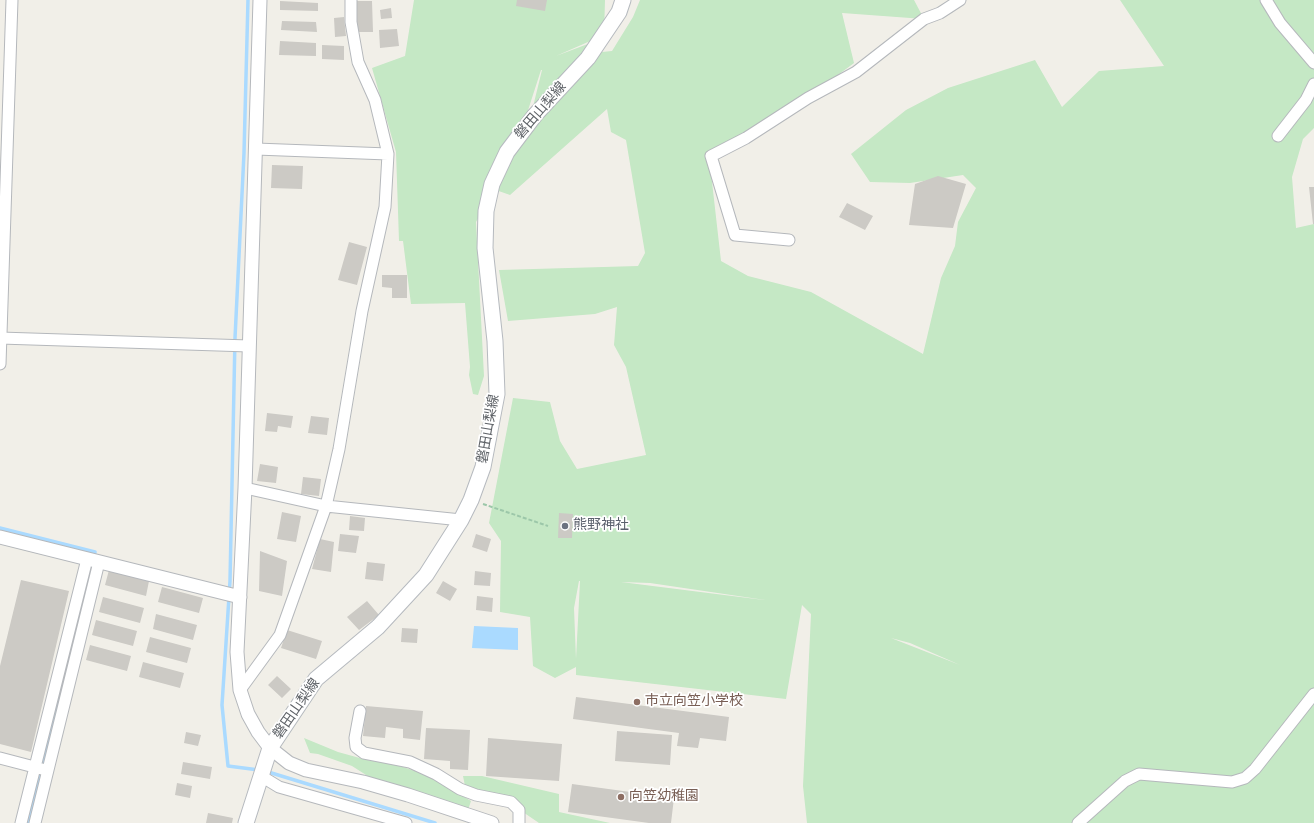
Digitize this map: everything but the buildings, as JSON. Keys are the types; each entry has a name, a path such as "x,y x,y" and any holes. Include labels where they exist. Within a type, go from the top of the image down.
{"main road":[{"name":"磐田山梨線","path":"246,823 270,748 316,679 378,626 426,575 462,520 483,467 497,394 496,341 485,248 486,211 492,184 506,152 535,116 588,58 619,4"}],"street":[{"path":"0,364 12,0"},
{"path":"260,0 245,488 237,652 240,690 248,714 270,748 288,763 306,770 363,782 408,795 492,823"},
{"path":"240,690 280,635 326,506 339,449 362,311 377,237 385,207 388,154 375,100 358,62 351,22 351,0"},
{"path":"789,240 736,235 711,156 746,138 808,98 856,72 924,19 940,13 960,0"},
{"path":"1266,0 1280,23 1314,63"},
{"path":"1278,136 1306,100 1314,84"},
{"path":"256,149 388,154"},
{"path":"0,338 250,346"},
{"path":"245,488 326,506 462,520"},
{"path":"0,538 240,597"},
{"path":"21,823 35,767 93,561"},
{"path":"35,823 48,770 93,561"},
{"path":"1078,823 1125,781 1139,774 1232,782 1244,778 1255,769 1314,694"},
{"path":"360,711 355,738 356,747 364,752 410,762 436,774 460,789 476,795 512,802 519,810 519,823"},
{"path":"0,758 48,770"},
{"path":"261,776 279,787 392,821 406,823"}],"path":[{"path":"471,500 548,526"}],"green space":[{"path":"414,0 605,0 604,35 556,56 601,39 592,53 612,51 633,17 640,0 914,0 924,19 842,13 854,63 799,104 712,156 711,173 721,261 748,276 811,292 923,354 941,278 955,246 958,222 976,188 963,175 910,183 870,182 851,154 906,110 948,88 1035,60 1062,107 1099,71 1164,66 1120,0 1314,0 1314,128 1303,139 1292,177 1296,228 1314,224 1314,823 807,823 803,786 811,614 802,605 786,699 576,675 576,667 555,678 533,666 530,617 500,612 501,541 489,523 513,398 550,402 560,441 577,469 646,455 626,367 614,345 617,307 595,314 508,321 499,270 638,266 645,253 626,140 611,132 607,109 510,195 493,189 476,222 484,376 478,395 473,394 469,375 470,367 465,303 411,304 403,241 399,241 396,152 372,68 405,56","holes":["541,70 529,123 521,132","580,581 576,659 574,608","621,582 650,583 765,600","891,638 910,643 960,665"]},
{"path":"304,738 338,752 367,760 397,765 430,776 471,801 468,810 388,789 352,766 318,754 310,753"},
{"path":"463,776 482,776 559,794 559,812 610,823 539,823 498,795 465,786"}],"water":[{"path":"474,626 518,628 518,650 472,648"}],"waterway":[{"path":"248,0 244,153 235,338 230,581 222,705 228,766 259,770"},
{"path":"0,528 95,552 28,823"},
{"path":"265,771 435,823"}],"place":[{"name":"熊野神社","path":"565,526"},
{"name":"市立向笠小学校","path":"637,702"},
{"name":"向笠幼稚園","path":"621,797"}]}
